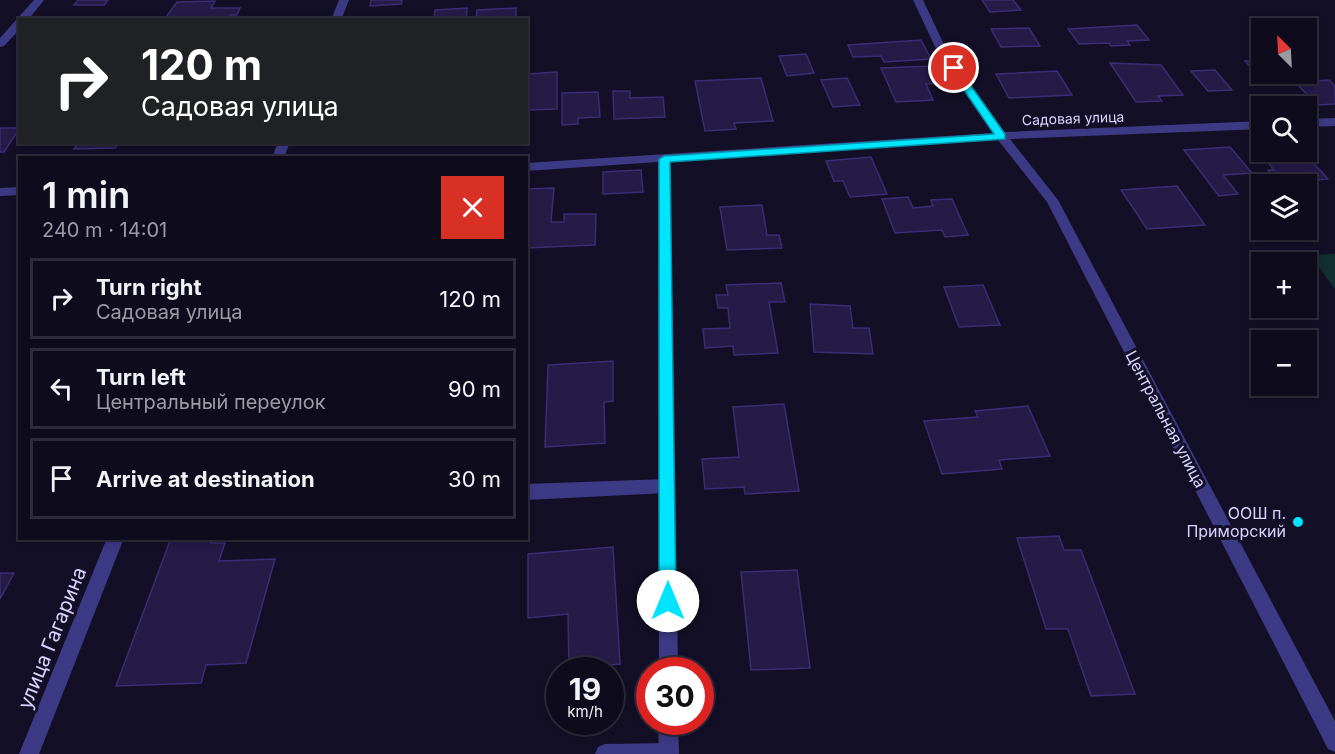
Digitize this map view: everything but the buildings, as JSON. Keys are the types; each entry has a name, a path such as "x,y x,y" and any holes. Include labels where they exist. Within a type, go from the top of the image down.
{"street":[{"path":"24,18 39,0"},
{"path":"337,18 344,0"},
{"name":"Центральная улица","path":"918,0 942,51 1001,136 1052,200 1334,737"},
{"path":"0,44 18,24"},
{"path":"1317,123 1335,122"},
{"name":"Садовая улица","path":"528,166 1001,136 1251,125"},
{"path":"664,159 668,657"},
{"path":"0,192 18,191"},
{"path":"528,492 667,486"},
{"name":"улица Гагарина","path":"28,754 115,540"},
{"path":"605,754 669,753 668,735"}],"green space":[{"path":"1335,254 1335,289 1317,265 1317,255"}],"place":[{"name":"ООШ п. Приморский","path":"1298,522"}],"route":[{"path":"668,601 664,159 1001,136 954,68"}]}
